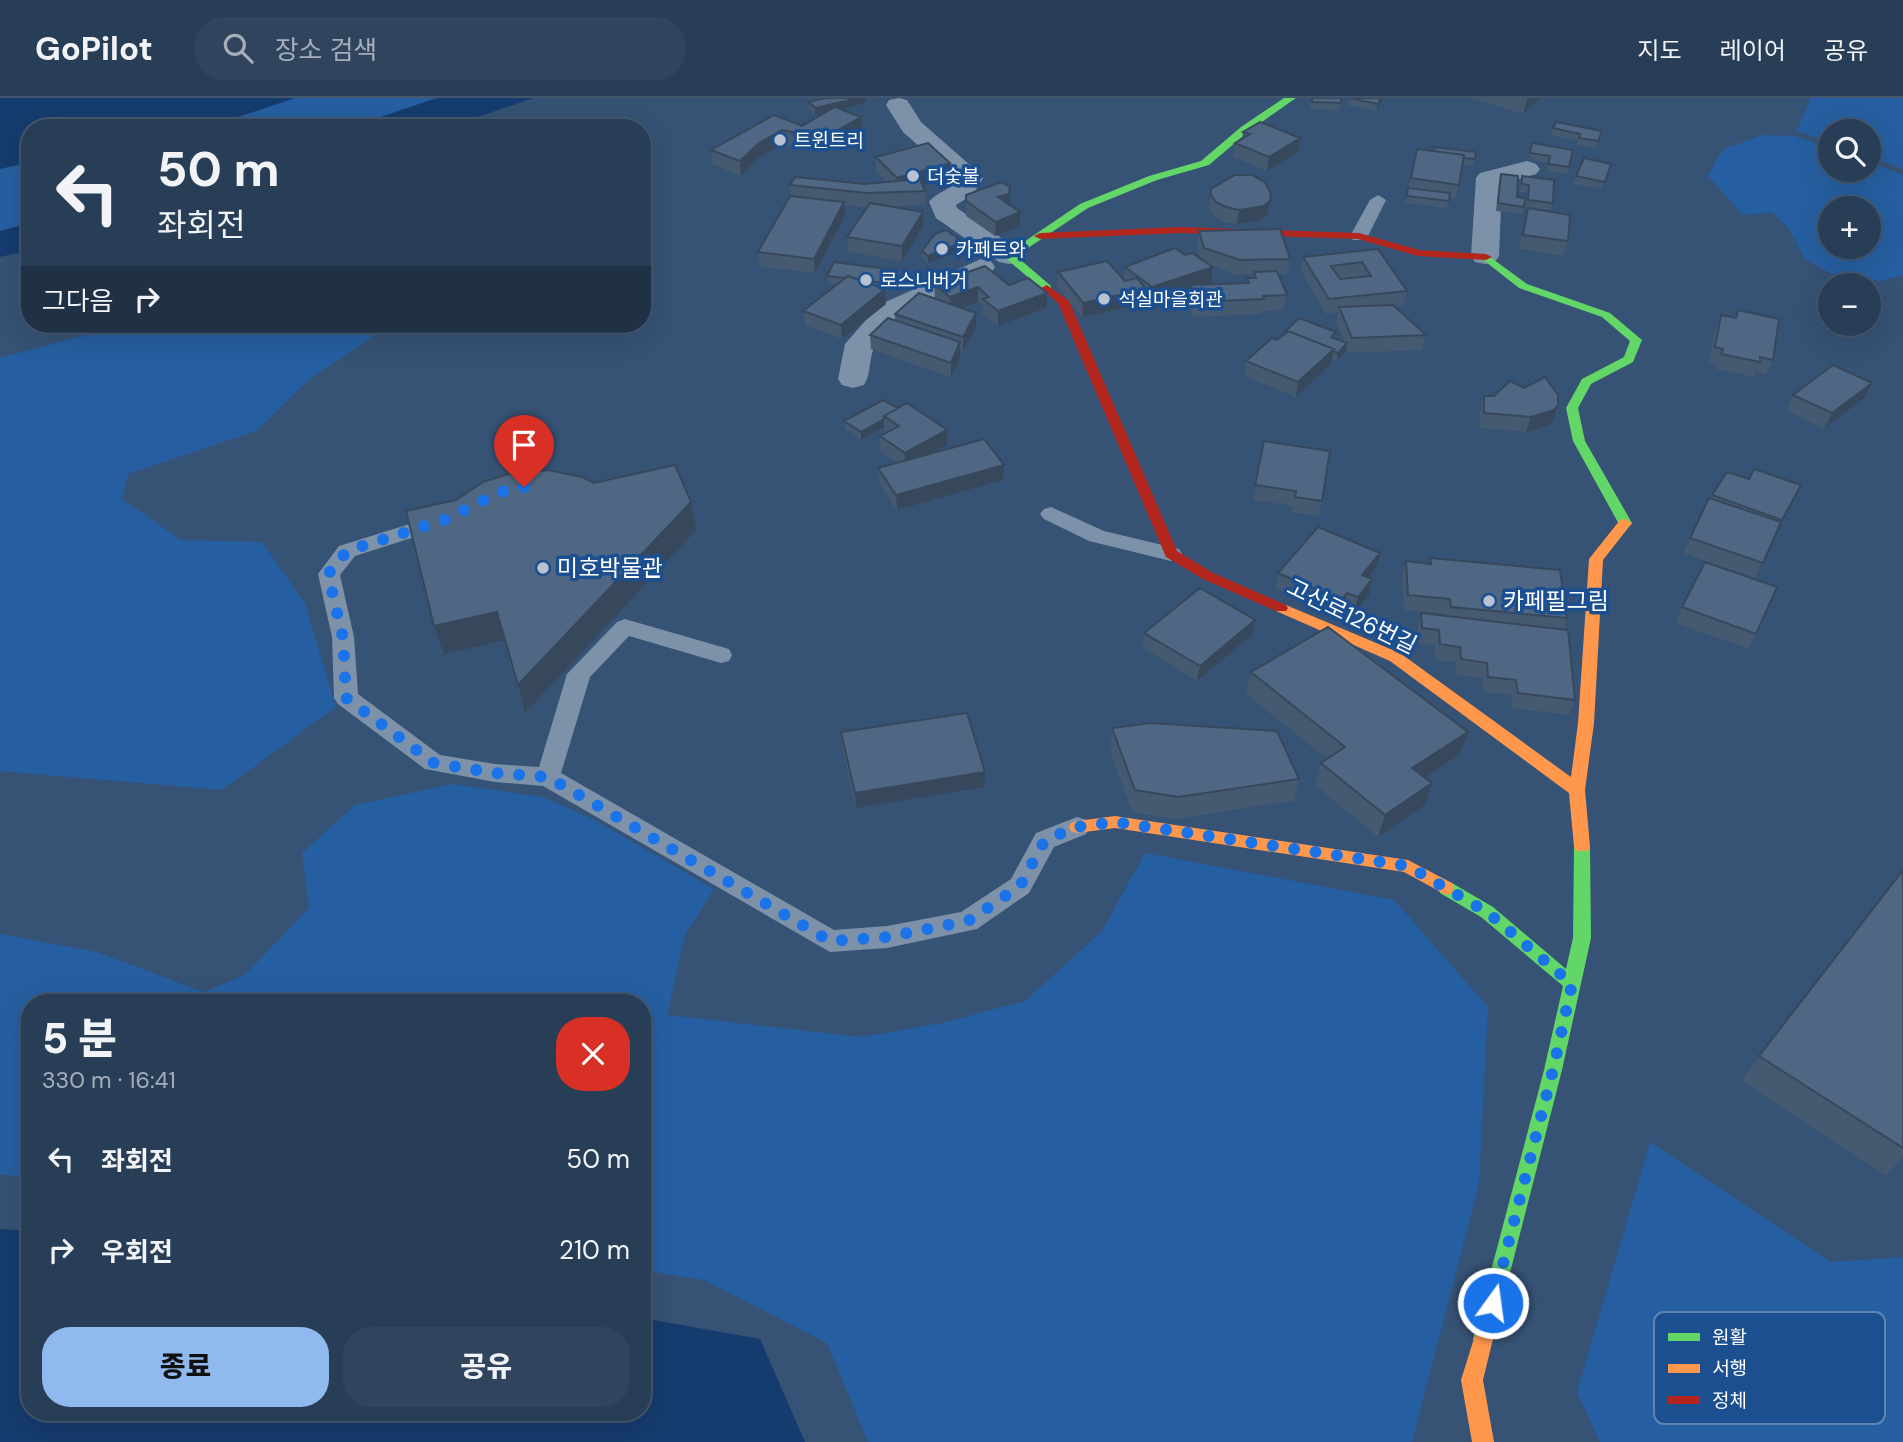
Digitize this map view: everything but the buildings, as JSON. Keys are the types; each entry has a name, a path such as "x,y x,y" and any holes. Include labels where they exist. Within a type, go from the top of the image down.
{"street":[{"path":"853,379 860,344 889,311 926,291 1009,256 1084,206 1153,178 1205,163 1245,129 1292,98"},
{"path":"898,105 912,127 970,178 964,190 942,202 945,212 1009,256 1063,301 1171,555"},
{"path":"1485,256 1489,178 1527,169"},
{"path":"1040,236 1180,230 1359,236 1418,253 1485,256 1523,286 1606,314 1636,340 1629,359 1586,382 1572,408 1579,441 1626,522 1596,559 1586,723 1577,790 1583,852 1582,938 1553,1070 1472,1380 1483,1442"},
{"name":"고산로126번길","path":"1171,555 1208,576 1395,657 1577,790"},
{"path":"1077,827 1115,822 1408,866 1487,912 1572,984"}],"lane":[{"path":"1359,236 1378,200"},
{"path":"458,514 392,539 347,551 328,574 343,638 346,698 434,763 495,773 548,777 830,941 887,937 968,921 1020,886 1045,840 1077,827"},
{"path":"1051,514 1097,537 1171,555"},
{"path":"548,777 579,674 625,627 721,655"}],"shaded area":[{"path":"0,98 295,98 232,119 21,119 21,164 0,169"},
{"path":"295,98 437,98 375,119 232,119"},
{"path":"437,98 534,98 472,119 375,119"},
{"path":"1806,98 1903,98 1903,169 1881,161 1881,119 1818,119 1818,138 1797,131 1810,100"},
{"path":"1762,135 1795,136 1818,144 1818,182 1881,182 1881,167 1903,175 1903,275 1881,281 1881,273 1830,273 1805,259 1789,229 1772,212 1743,215 1708,176 1722,150"},
{"path":"21,164 21,225 0,231 0,169"},
{"path":"21,225 21,252 0,257 0,231"},
{"path":"93,333 382,333 375,335 310,379 256,431 128,474 122,499 181,540 262,542 305,604 336,707 222,790 0,771 0,358"},
{"path":"452,784 543,797 593,819 714,889 685,935 667,1015 861,1037 942,1023 1025,1001 1102,931 1145,853 1394,900 1488,1007 1479,1184 1412,1442 868,1442 827,1343 704,1280 651,1271 651,994 21,994 21,1177 0,1174 0,934 97,952 203,992 245,975 309,908 302,853 355,805"},
{"path":"1650,1142 1831,1262 1903,1257 1903,1442 1600,1442 1577,1392"},
{"path":"0,1229 21,1230 21,1421 651,1421 651,1320 760,1339 805,1442 0,1442"}],"traffic: fast":[{"path":"1047,288 1009,256 1084,206 1153,178 1205,163 1245,129 1291,98"},
{"path":"1486,257 1523,286 1606,315 1636,340 1629,359 1586,382 1572,408 1579,441 1625,523"},
{"path":"1483,1339 1553,1070 1582,938 1582,847"},
{"path":"1446,888 1487,912 1572,984"}],"traffic: slow":[{"path":"1577,790 1586,723 1596,559 1625,523"},
{"path":"1281,608 1395,657 1577,790 1582,847"},
{"path":"1077,827 1115,822 1408,866 1446,888"},
{"path":"1483,1339 1472,1380 1483,1442"}],"traffic: jam":[{"path":"1040,236 1180,230 1359,236 1418,253 1486,257"},
{"path":"1047,288 1063,301 1171,554 1208,576 1281,608"}],"place":[{"name":"트윈트리","path":"780,140"},
{"name":"더숯불","path":"913,176"},
{"name":"카페트와","path":"942,249"},
{"name":"로스니버거","path":"866,280"},
{"name":"석실마을회관","path":"1104,299"},
{"name":"미호박물관","path":"543,568"},
{"name":"카페필그림","path":"1489,601"}],"route":[{"path":"524,487 500,492 447,519 392,539 347,551 328,574 343,638 346,698 434,763 495,773 548,777 830,941 887,937 968,921 1020,886 1045,840 1077,827 1115,822 1408,866 1487,912 1572,984 1553,1070 1493,1303"}]}
